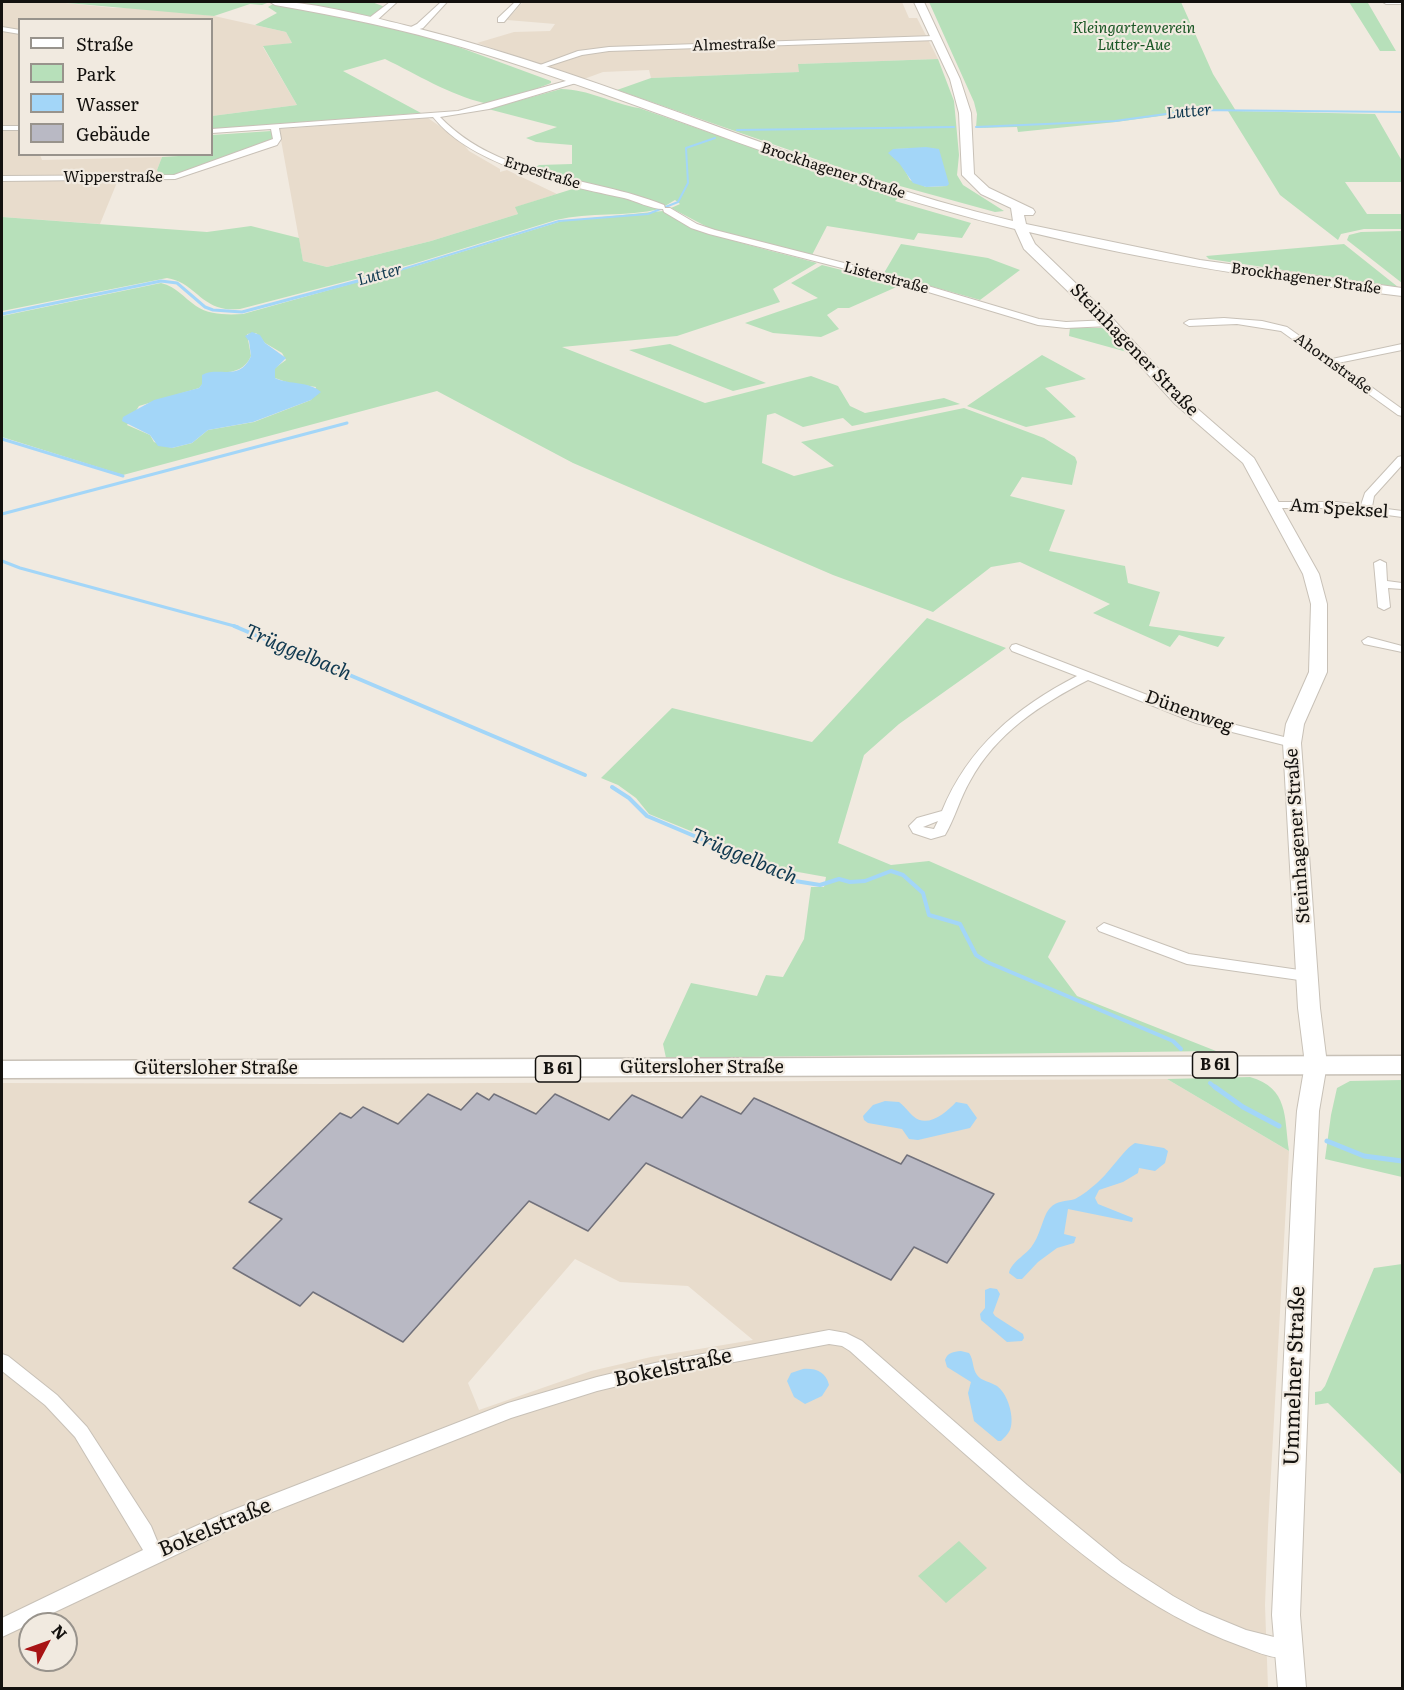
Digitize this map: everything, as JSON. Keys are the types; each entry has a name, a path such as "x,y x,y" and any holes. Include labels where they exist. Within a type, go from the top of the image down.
{"main road":[{"name":"Brockhagener Straße","path":"275,2 412,30 536,68 867,183 1042,232 1219,267 1402,292"},
{"path":"920,2 954,79 965,113 968,175 979,187 1035,217 1042,232 1040,249 1048,263"},
{"name":"Steinhagener Straße","path":"1017,207 1020,226 1029,246 1109,323 1180,401 1254,466 1311,573 1319,604 1318,672 1295,724 1292,743 1306,976 1316,1065"},
{"name":"Ummelner Straße","path":"1292,1689 1286,1615 1304,1183 1308,1111 1316,1065"},
{"name":"Gütersloher Straße","path":"2,1070 1402,1065"}],"street":[{"path":"372,20 394,2"},
{"path":"412,30 420,26 444,2"},
{"path":"501,20 518,2"},
{"path":"1386,2 1402,2"},
{"path":"2,29 18,32"},
{"name":"Almestraße","path":"536,68 593,50 934,38"},
{"path":"213,131 435,115 486,108 573,81"},
{"name":"Erpestraße","path":"435,115 440,122 496,159 543,177 639,199 664,209"},
{"name":"Wipperstraße","path":"2,179 175,177 274,143 277,139 275,127"},
{"path":"2,128 18,128"},
{"name":"Listerstraße","path":"664,209 694,226 712,232 888,277 1038,322 1066,325 1109,323"},
{"name":"Ahornstraße","path":"1189,323 1210,321 1278,327 1289,332 1402,412"},
{"path":"1329,362 1402,347"},
{"path":"1366,508 1369,495 1402,459"},
{"name":"Am Speksel","path":"1275,505 1366,508 1402,514"},
{"path":"1380,563 1384,607"},
{"path":"1382,584 1402,586"},
{"path":"1368,641 1402,650"},
{"name":"Dünenweg","path":"1016,648 1212,724 1292,743"},
{"path":"946,814 972,764 1001,730 1049,696 1087,676"},
{"path":"1104,928 1187,959 1306,976"},
{"name":"Bokelstraße","path":"2,1628 232,1519 518,1408 655,1370 837,1337 856,1346 1005,1478 1098,1558 1124,1577 1169,1605 1208,1624 1245,1639 1287,1649"},
{"path":"2,1361 51,1400 81,1432 144,1532 154,1554"}],"shaded area":[{"path":"2,2 56,2 214,16 286,32 292,43 263,47 297,105 213,116 213,18 18,18 18,126 2,126"},
{"path":"523,2 902,2 909,18 917,18 938,59 799,64 800,72 651,78 649,70 603,72 584,79 477,43 514,32 550,31 555,24 507,20"},
{"path":"428,118 461,141 469,151 500,169 500,172 507,170 557,194 516,207 518,214 431,241 327,267 303,261 279,129"},
{"path":"18,130 18,156 40,156 42,160 162,157 157,170 160,176 120,175 100,224 2,217 2,131"},
{"path":"1167,1079 1289,1151 1268,1527 1265,1605 1268,1688 2,1688 2,1083 329,1084","holes":["575,1259 620,1282 688,1286 753,1340 651,1357 591,1371 479,1410 468,1383"]}],"green space":[{"path":"56,2 267,3 250,4 214,16"},
{"path":"293,2 372,2 385,7 374,17"},
{"name":"Kleingartenverein Lutter-Aue","path":"929,2 1181,2 1213,74 1236,111 1375,114 1402,161 1402,182 1345,182 1367,214 1402,214 1402,229 1364,229 1341,234 1338,240 1280,195 1228,111 1197,111 1018,132 1017,127 976,128 977,114 974,102"},
{"path":"1349,2 1368,3 1396,51 1380,51"},
{"path":"273,4 367,22 445,42 551,81 551,83 507,99 484,103 446,90 385,59 343,71 421,113 213,129 213,116 297,105 263,46 292,43 286,32 255,25 277,13 268,7"},
{"path":"938,59 954,101 959,155 957,175 963,185 1004,211 995,212 867,177 617,90 651,78 799,72 798,64","holes":["933,148 947,186 926,187 910,180 894,149"]},
{"path":"561,89 581,91 639,108 898,198 895,201 971,223 962,238 918,233 914,240 827,226 812,255 713,230 671,208 680,204 675,200 665,206 531,170 539,165 572,164 572,145 536,142 526,138 557,127 488,109"},
{"path":"271,131 273,139 172,176 160,176 157,170 162,157 213,156 213,135"},
{"path":"579,187 626,197 660,209 556,220 413,264 240,309 226,309 213,305 183,284 167,278 2,311 2,217 207,232 251,226 299,238 303,261 327,267 431,241 518,214 515,207"},
{"path":"663,211 719,236 817,263 773,289 780,302 677,336 562,347 705,403 811,376 838,386 850,406 865,413 944,398 960,404 852,426 843,418 803,427 775,413 767,415 762,463 794,476 834,466 801,442 964,408 1044,438 1075,457 1077,462 1072,485 1022,477 1010,496 1065,510 1049,551 1125,566 1128,583 1160,592 1149,626 1225,637 1218,647 1179,635 1170,647 1093,613 1110,604 1020,562 991,567 933,612 833,575 573,463 437,391 123,475 2,437 2,316 161,283 207,311 243,314 419,265 562,221","holes":["256,333 265,343 282,353 286,360 275,368 275,378 289,383 316,387 311,400 254,422 208,430 192,443 172,448 154,442 150,435 127,425 139,406 199,388 214,372 231,372 245,365 251,356 247,334"]},
{"path":"1402,231 1402,283 1347,240 1349,235 1361,232"},
{"path":"901,244 988,258 1020,270 980,300 884,273"},
{"path":"1344,244 1398,287 1209,259 1206,256"},
{"path":"822,265 901,285 849,308 838,308 827,315 839,329 821,337 773,333 745,323 818,298 791,283"},
{"path":"1070,328 1105,328 1127,352 1069,336"},
{"path":"670,344 766,383 733,391 629,350"},
{"path":"1042,355 1086,379 1045,388 1076,417 1026,427 967,406"},
{"path":"927,618 1006,648 899,724 864,755 838,843 891,865 929,861 1066,921 1048,957 1077,996 1216,1051 666,1058 663,1044 691,983 757,996 766,975 783,977 804,939 811,887 824,887 826,877 770,867 746,858 730,847 649,814 636,798 618,785 601,778 672,708 812,742"},
{"path":"1250,1077 1272,1088 1278,1096 1285,1116 1289,1151 1167,1079"},
{"path":"1402,1080 1402,1177 1325,1159 1337,1088 1350,1081"},
{"path":"1402,1264 1402,1475 1328,1403 1315,1405 1315,1392 1321,1391 1325,1386 1374,1268"},
{"path":"959,1541 987,1568 946,1603 918,1576"}],"water":[{"path":"926,147 939,149 949,184 947,186 926,187 913,183 899,163 888,153 893,149"},
{"path":"252,332 260,335 265,343 286,358 275,369 275,378 311,386 321,392 311,400 253,422 208,430 192,443 172,448 158,446 150,435 122,421 123,417 154,400 199,388 202,384 202,375 241,369 251,356 249,341 245,336"},
{"path":"885,1101 899,1102 918,1120 936,1118 956,1102 967,1104 977,1118 970,1128 918,1140 909,1139 902,1129 868,1123 864,1120 863,1116 873,1105"},
{"path":"1135,1143 1164,1148 1168,1151 1165,1163 1155,1171 1139,1168 1138,1173 1123,1182 1099,1190 1095,1198 1098,1204 1133,1218 1132,1222 1068,1209 1064,1234 1076,1237 1074,1243 1057,1248 1038,1262 1022,1279 1017,1279 1009,1273 1013,1265 1035,1241 1050,1208 1058,1202 1075,1199 1087,1191"},
{"path":"997,1289 1000,1294 993,1313 1023,1334 1022,1341 1007,1342 981,1320 980,1314 985,1308 985,1290"},
{"path":"961,1351 969,1353 979,1377 997,1386 1007,1400 1012,1419 1009,1431 1001,1441 974,1421 968,1393 971,1382 947,1367 945,1360 948,1355"},
{"path":"803,1369 820,1372 829,1385 822,1396 805,1404 794,1397 787,1381 791,1373"}],"building":[{"path":"477,1093 489,1100 494,1094 536,1114 555,1094 609,1120 632,1095 682,1118 701,1096 741,1114 754,1098 901,1164 907,1155 994,1194 947,1263 914,1247 891,1280 646,1163 588,1231 529,1201 403,1342 313,1292 300,1306 233,1268 282,1219 249,1202 340,1113 351,1118 363,1107 398,1124 428,1094 461,1110"}],"waterway":[{"name":"Lutter","path":"976,127 1115,121 1195,110 1402,112"},
{"name":"Lutter","path":"737,130 954,127"},
{"name":"Lutter","path":"390,273 559,221 648,214 678,202 688,183 686,148 715,138"},
{"name":"Lutter","path":"2,314 161,281 177,283 205,307 213,310 242,312 395,271"},
{"path":"2,514 347,423"},
{"path":"2,439 123,476"},
{"name":"Trüggelbach","path":"2,561 20,568 238,627"},
{"name":"Trüggelbach","path":"234,626 585,775"},
{"name":"Trüggelbach","path":"612,787 629,798 647,816 725,849 745,861 771,870 789,880 820,885 839,879 850,882 865,881 891,871 903,875 923,893 929,915 960,924 976,955 987,962 1173,1041 1181,1049"},
{"name":"Trüggelbach","path":"1210,1083 1217,1089"},
{"name":"Trüggelbach","path":"1215,1087 1243,1107 1279,1126"},
{"name":"Trüggelbach","path":"1327,1141 1364,1156 1402,1161"}]}
